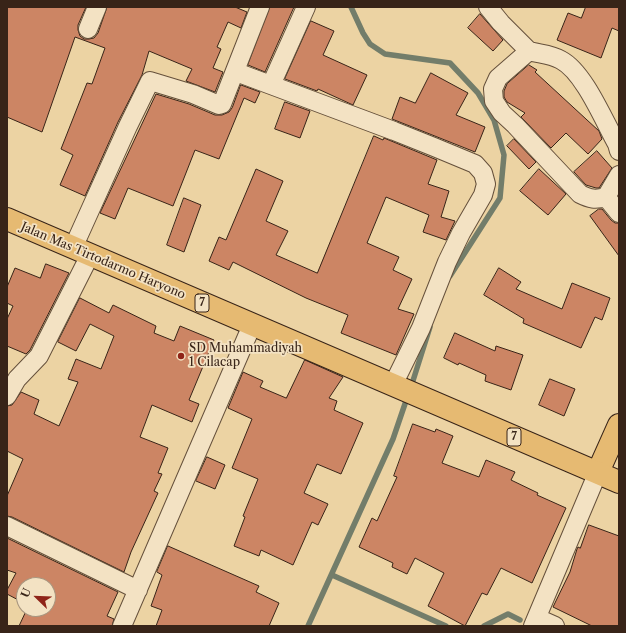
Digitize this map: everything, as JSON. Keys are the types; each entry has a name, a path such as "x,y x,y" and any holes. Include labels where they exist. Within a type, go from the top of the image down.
{"main road":[{"name":"Jalan Mas Tirtodarmo Haryono","path":"7,219 395,386"},
{"name":"7","path":"395,386 619,482"},
{"path":"598,472 619,425"}],"street":[{"path":"88,29 97,7"},
{"path":"7,396 17,379 39,356 82,252 128,126 150,81 193,94 218,105 222,104 236,72 260,7"},
{"path":"271,85 306,7"},
{"path":"488,7 501,23 537,52 562,60 574,70 585,85 617,144 619,152"},
{"path":"537,52 498,78 493,89 494,101 580,194 593,199 606,197 619,175"},
{"path":"236,72 434,147 475,164 483,173 486,184 483,195 461,233 447,262 421,328 395,386"},
{"path":"606,197 619,213"},
{"path":"122,626 252,325"},
{"path":"555,626 535,622 598,472"},
{"path":"7,526 138,590"}],"building":[{"path":"7,7 86,7 78,25 80,36 84,39 94,38 98,33 107,7 235,7 247,12 241,28 228,22 217,47 221,49 213,68 223,72 215,92 186,81 192,69 149,51 142,75 118,122 85,196 60,185 73,155 61,149 87,83 92,84 105,48 75,37 42,132 7,117"},
{"path":"270,7 294,7 265,72 248,65"},
{"path":"586,7 619,7 619,31 612,28 601,58 557,40 568,13 581,18"},
{"path":"480,14 503,40 493,51 468,28"},
{"path":"311,21 334,31 323,55 367,75 353,105 318,89 317,91 285,79"},
{"path":"529,65 537,70 535,72 599,131 602,139 588,154 566,133 551,148 521,117 525,113 507,102 504,97 504,91 507,84"},
{"path":"431,73 468,93 456,115 485,127 475,152 392,119 400,97 415,103"},
{"path":"241,85 260,92 255,103 244,98 219,159 195,150 173,206 128,188 115,219 100,213 156,94 189,104 215,115 222,115 229,112 232,108"},
{"path":"285,102 310,111 300,138 275,129"},
{"path":"374,136 383,140 384,138 437,160 428,184 449,191 441,217 455,221 446,240 423,232 429,215 386,197 367,243 399,257 393,270 412,279 398,309 414,314 396,355 341,333 348,315 306,298 233,262 229,270 209,261 219,237 226,240 256,169 283,181 266,221 288,231 276,255 317,273"},
{"path":"514,139 536,162 529,169 507,146"},
{"path":"597,151 612,168 599,188 586,185 574,172"},
{"path":"539,169 566,194 548,215 520,191"},
{"path":"184,198 201,205 184,252 167,245"},
{"path":"599,209 602,209 615,223 619,223 619,256 590,216"},
{"path":"46,264 69,273 30,350 26,354 7,346 7,319 13,306 7,303 7,287 15,268 40,278"},
{"path":"499,268 521,282 516,289 562,309 572,283 610,298 602,320 595,317 581,348 523,323 524,319 484,295"},
{"path":"80,298 109,313 113,305 156,326 154,333 174,341 180,326 214,340 189,400 199,404 192,422 152,405 140,437 168,448 158,473 162,474 154,491 158,493 131,552 124,572 12,517 7,516 7,496 23,459 7,451 7,406 12,405 21,392 39,400 34,414 59,426 78,382 68,379 76,359 101,369 114,336 90,324 76,351 58,342"},
{"path":"455,333 495,351 496,346 523,355 511,390 485,381 486,375 459,363 458,365 444,358"},
{"path":"305,360 343,377 329,398 337,401 334,410 363,423 341,474 317,464 304,493 328,504 318,525 312,522 293,565 261,550 259,556 234,546 245,517 243,516 258,479 232,468 252,419 228,408 243,372 263,381 260,387 286,398"},
{"path":"550,379 575,389 564,416 539,405"},
{"path":"413,424 435,432 436,429 453,436 442,463 479,477 486,460 515,472 511,480 538,493 537,495 566,508 532,583 501,568 487,595 482,593 465,626 428,606 444,573 415,558 407,574 392,567 393,563 359,547 372,518 377,521 397,477 394,476"},
{"path":"207,457 225,465 215,489 196,481"},
{"path":"589,525 619,536 619,626 592,626 553,607 570,572 577,549 578,547 580,548"},
{"path":"7,538 118,592 107,616 114,619 112,626 19,626 23,617 56,617 56,577 16,577 16,599 7,594 7,590 16,573 7,570"},
{"path":"168,546 259,586 256,592 279,603 269,626 156,626 162,610 151,606 162,575 157,572"}],"waterway":[{"path":"351,7 363,33 370,44 385,54 450,63 478,93 494,120 504,155 500,198 450,276"},
{"path":"411,387 430,327"},
{"path":"308,626 393,439 408,395"},
{"path":"332,575 446,626"},
{"path":"484,626 508,614 520,620"}],"place":[{"name":"SD Muhammadiyah 1 Cilacap","path":"181,356"}]}
